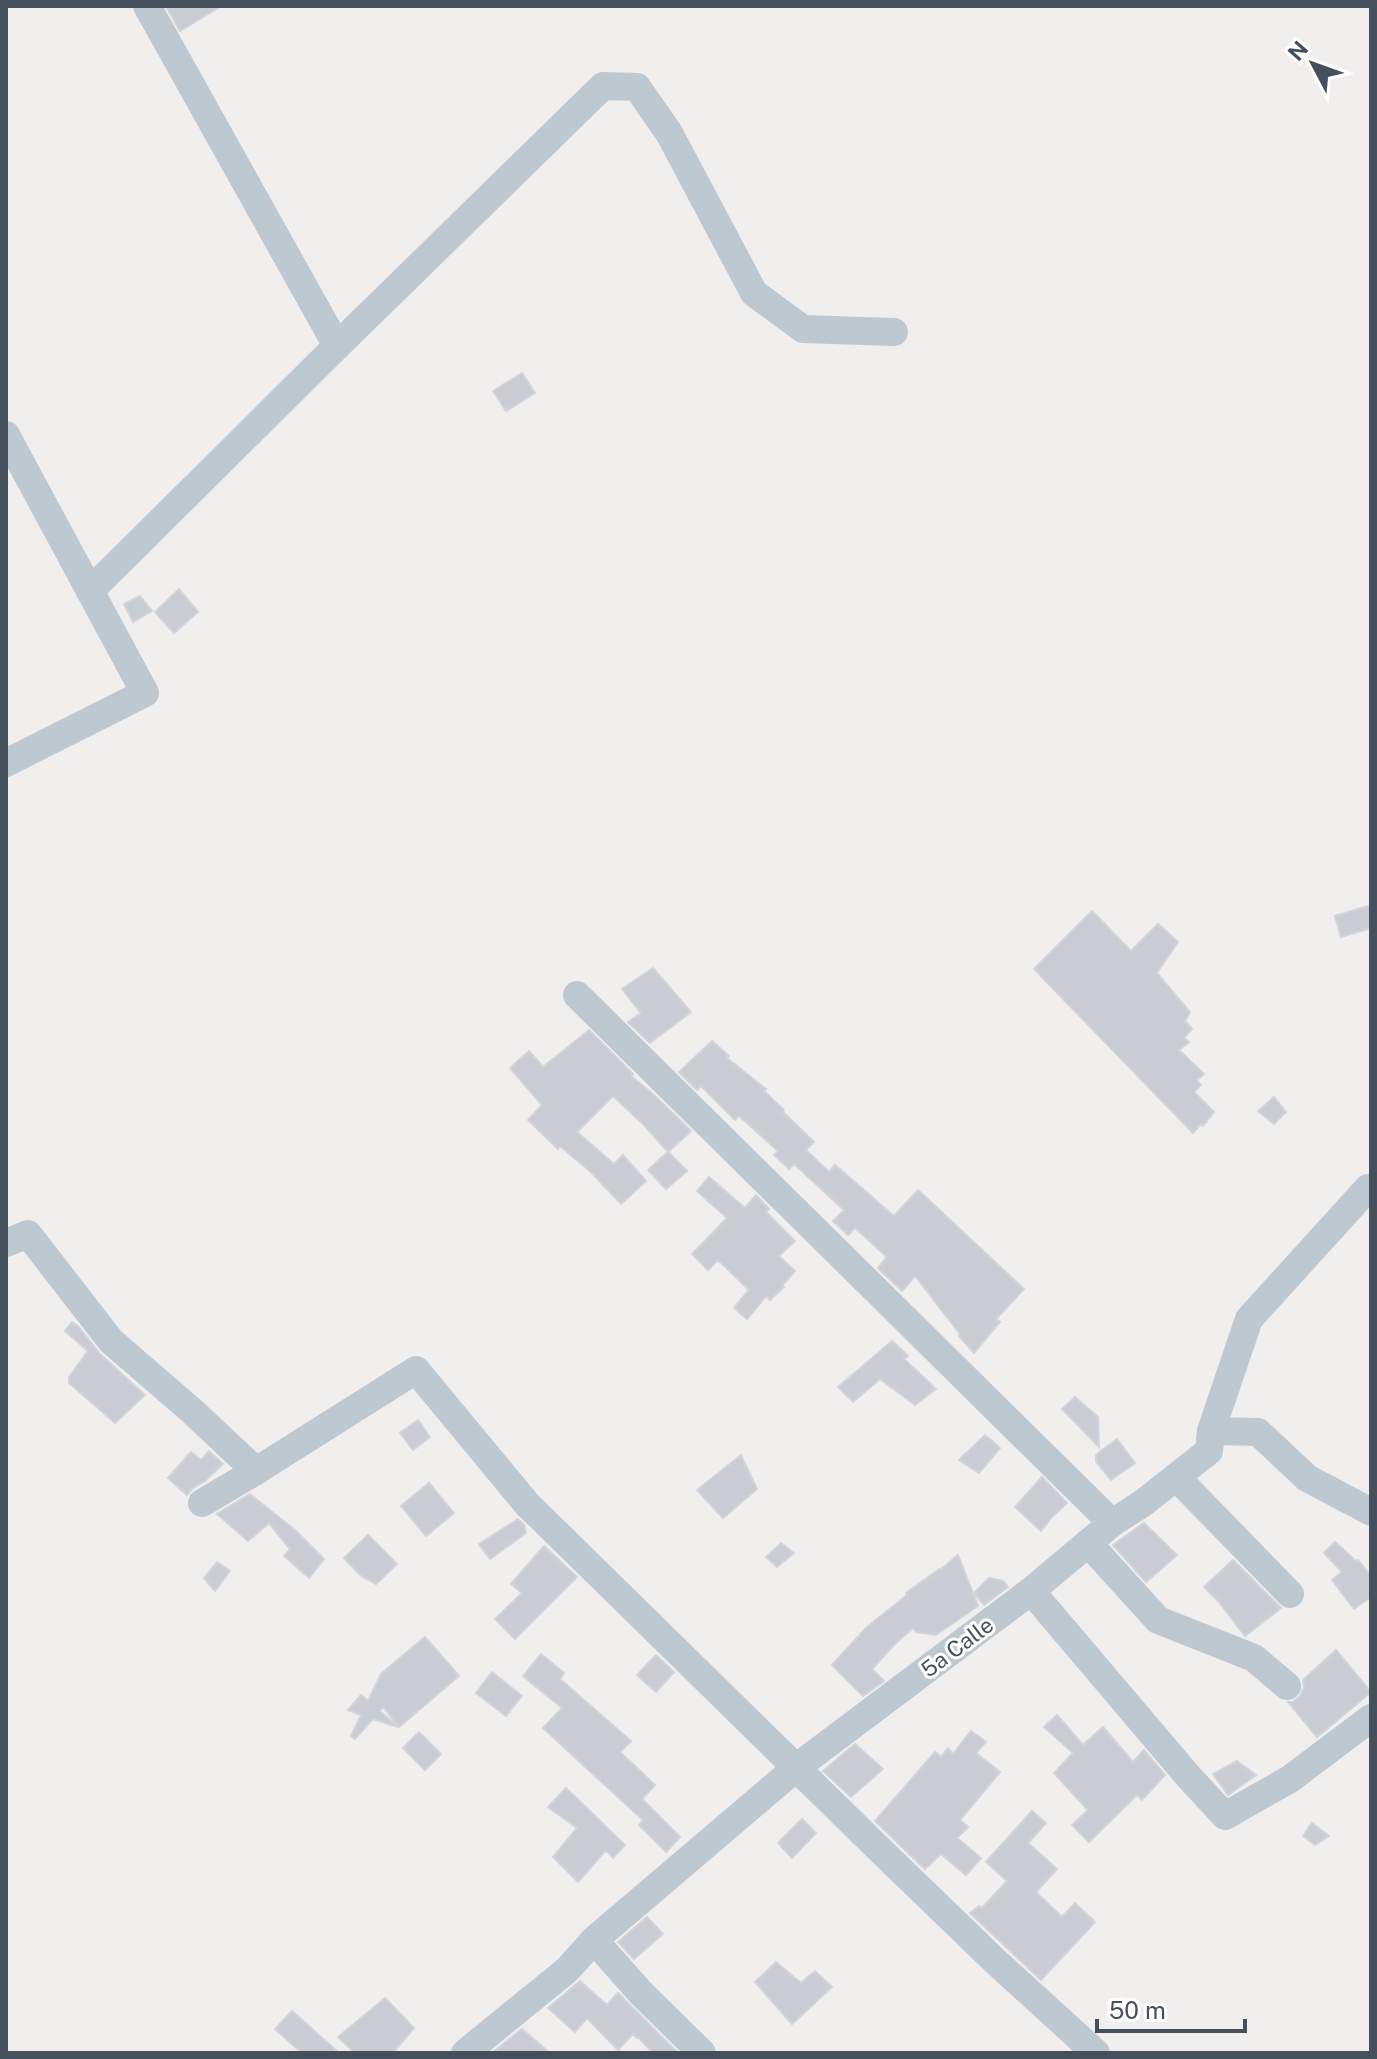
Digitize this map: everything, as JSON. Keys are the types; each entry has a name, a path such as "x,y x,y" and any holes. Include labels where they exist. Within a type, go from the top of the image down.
{"street":[{"path":"147,6 337,346"},
{"path":"90,591 603,86 637,87 669,133 754,293 803,329 894,332"},
{"path":"6,435 145,693 6,763"},
{"path":"577,995 1112,1523"},
{"name":"5a Calle","path":"465,2053 567,1970 594,1940 797,1767 1031,1591 1112,1523 1209,1451 1211,1431 1249,1319 1371,1188"},
{"path":"6,1243 28,1234 111,1341 256,1471"},
{"path":"202,1503 416,1370 527,1504 995,1961 1096,2053"},
{"path":"1211,1431 1258,1432 1307,1478 1371,1512"},
{"path":"1176,1477 1290,1594"},
{"path":"1088,1543 1158,1620 1254,1658 1287,1686"},
{"path":"1031,1591 1225,1816 1290,1779 1371,1718"},
{"path":"594,1940 640,1992 702,2053"}],"building":[{"path":"166,6 221,6 180,31"},
{"path":"522,373 535,393 506,411 493,391"},
{"path":"179,589 198,612 174,633 155,612"},
{"path":"140,596 152,611 133,622 124,604"},
{"path":"1371,905 1371,928 1341,937 1335,916"},
{"path":"1092,911 1131,951 1158,924 1178,942 1157,973 1190,1012 1185,1021 1192,1029 1184,1038 1189,1042 1179,1050 1204,1074 1197,1080 1201,1085 1194,1092 1214,1112 1193,1133 1034,969"},
{"path":"653,968 691,1012 650,1043 628,1022 641,1013 622,989"},
{"path":"589,1030 633,1074 631,1076 691,1131 668,1152 613,1096 577,1132 614,1164 623,1155 646,1181 621,1204 593,1174 560,1146 558,1149 528,1120 542,1105 510,1068 529,1051 543,1067"},
{"path":"712,1041 729,1056 727,1058 766,1089 764,1091 783,1112 814,1142 806,1150 829,1172 835,1165 894,1216 918,1190 1024,1289 996,1319 1000,1322 974,1353 915,1276 902,1291 878,1268 887,1257 855,1228 848,1235 833,1221 844,1210 794,1164 789,1169 774,1155 778,1151 739,1116 735,1120 701,1086 697,1090 679,1072"},
{"path":"1274,1097 1286,1112 1274,1124 1258,1111"},
{"path":"668,1152 687,1171 666,1189 648,1170"},
{"path":"709,1177 745,1208 756,1195 769,1209 766,1212 795,1241 779,1256 795,1271 784,1287 770,1300 766,1296 747,1319 734,1308 749,1290 718,1260 708,1270 692,1254 727,1218 697,1191"},
{"path":"72,1322 100,1354 145,1395 115,1423 69,1383 69,1377 88,1351 65,1331"},
{"path":"892,1341 908,1356 904,1359 936,1389 915,1405 880,1379 853,1402 838,1387"},
{"path":"1075,1397 1098,1417 1099,1447 1062,1409"},
{"path":"418,1420 430,1437 413,1450 400,1433"},
{"path":"985,1435 1000,1448 979,1473 959,1460"},
{"path":"1117,1439 1135,1463 1111,1480 1096,1462 1096,1455"},
{"path":"209,1451 223,1464 187,1495 168,1478 191,1452 201,1460"},
{"path":"741,1455 757,1489 723,1518 697,1490"},
{"path":"1042,1477 1067,1503 1041,1531 1015,1507"},
{"path":"429,1483 454,1513 426,1536 401,1506"},
{"path":"250,1494 296,1531 324,1559 309,1578 284,1556 290,1549 269,1523 248,1541 217,1514"},
{"path":"518,1519 526,1533 490,1559 479,1544"},
{"path":"1144,1523 1177,1555 1146,1582 1113,1545"},
{"path":"368,1535 397,1564 376,1584 360,1575 344,1558"},
{"path":"1335,1542 1358,1560 1371,1576 1371,1597 1354,1609 1332,1580 1342,1572 1324,1553"},
{"path":"781,1543 794,1553 777,1567 766,1557"},
{"path":"544,1546 577,1577 515,1639 495,1619 522,1593 511,1584"},
{"path":"958,1555 978,1606 936,1635 916,1632 913,1628 872,1669 884,1681 863,1696 832,1665 866,1628 906,1593"},
{"path":"1233,1560 1281,1608 1245,1636 1204,1587"},
{"path":"217,1562 230,1571 215,1591 204,1578"},
{"path":"989,1578 1003,1581 1008,1587 984,1605 974,1593"},
{"path":"425,1637 459,1676 399,1727 383,1707 380,1711 398,1727 373,1719 355,1739 351,1736 361,1715 348,1710 361,1695 368,1701 381,1674"},
{"path":"1336,1650 1371,1692 1317,1737 1288,1702 1300,1696 1304,1688 1303,1680"},
{"path":"541,1654 564,1673 560,1679 631,1741 620,1752 655,1785 642,1799 680,1837 666,1852 639,1825 643,1820 543,1728 562,1708 523,1676"},
{"path":"656,1655 674,1672 656,1692 637,1675"},
{"path":"492,1672 522,1696 506,1716 476,1693"},
{"path":"1057,1715 1083,1745 1103,1727 1133,1762 1144,1750 1165,1775 1142,1800 1137,1795 1089,1842 1072,1825 1088,1810 1054,1773 1073,1753 1044,1727"},
{"path":"971,1731 986,1742 976,1753 1000,1772 960,1820 968,1827 957,1838 981,1858 966,1875 941,1854 925,1869 875,1821 935,1752 941,1757 948,1748 953,1754"},
{"path":"419,1732 441,1754 425,1770 403,1748"},
{"path":"855,1744 883,1769 851,1797 823,1771"},
{"path":"1237,1761 1256,1775 1228,1795 1213,1774"},
{"path":"566,1788 625,1845 613,1858 606,1850 578,1882 553,1857 577,1828 548,1807"},
{"path":"1032,1811 1046,1823 1028,1843 1057,1869 1036,1892 1062,1917 1075,1903 1095,1922 1041,1980 970,1913 979,1906 982,1908 1007,1881 986,1862"},
{"path":"802,1819 816,1833 792,1858 778,1843"},
{"path":"1312,1823 1329,1836 1315,1845 1303,1836"},
{"path":"647,1917 663,1934 634,1959 618,1942"},
{"path":"776,1962 801,1983 815,1971 832,1987 792,2024 755,1982"},
{"path":"580,1981 607,2005 618,1993 678,2053 653,2053 633,2034 618,2050 587,2018 575,2032 548,2008"},
{"path":"385,1998 414,2028 393,2053 355,2053 338,2037"},
{"path":"292,2011 339,2053 302,2053 275,2029"},
{"path":"522,2029 550,2053 492,2053"}]}
